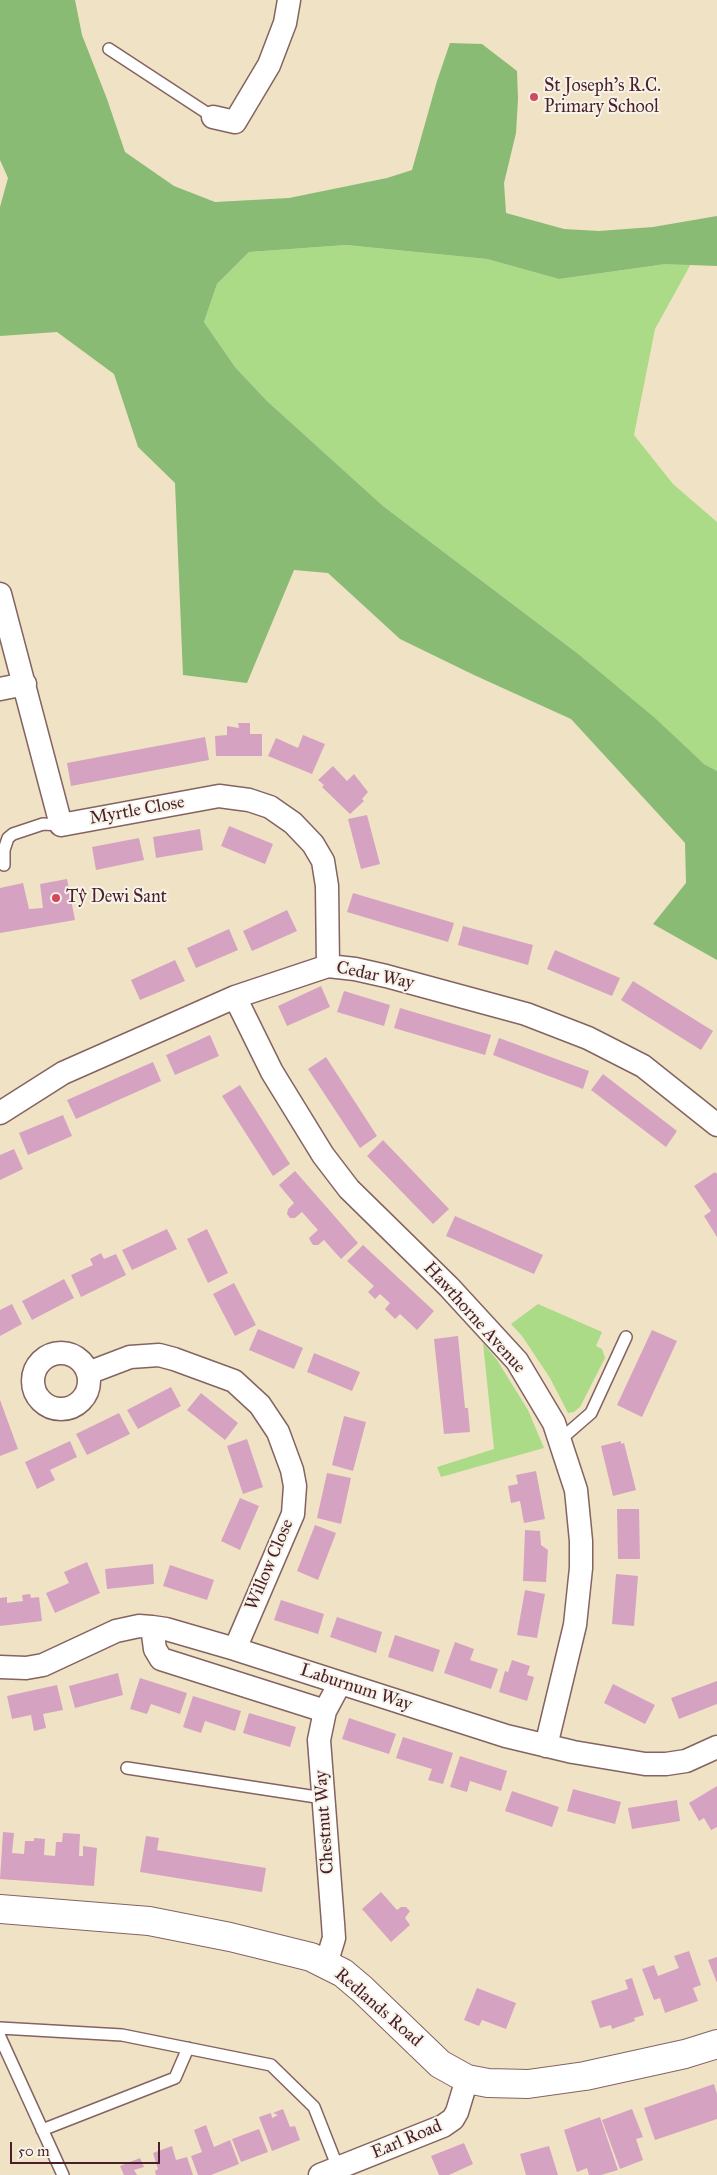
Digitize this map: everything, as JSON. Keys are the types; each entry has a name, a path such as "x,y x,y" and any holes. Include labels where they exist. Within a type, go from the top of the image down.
{"main road":[{"name":"Redlands Road","path":"0,1910 149,1921 294,1952 326,1964 343,1973 440,2064 468,2079 488,2083 528,2084 585,2076 685,2054 717,2044"}],"street":[{"path":"213,117 235,122 269,65 285,23 289,0"},
{"path":"0,594 25,684 60,825"},
{"path":"0,689 25,684"},
{"name":"Myrtle Close","path":"60,825 219,796 249,800 270,807 293,822 314,844 323,861 327,886 328,966"},
{"name":"Cedar Way","path":"0,1113 63,1073 235,997 328,966 355,969 386,976 526,1014 588,1038 643,1066 717,1125"},
{"name":"Hawthorne Avenue","path":"235,997 272,1072 323,1155 349,1189 449,1286 517,1361 561,1438 576,1490 579,1512 581,1541 580,1596 570,1652 546,1746"},
{"name":"Willow Close","path":"88,1373 130,1357 146,1355 174,1358 234,1381 260,1405 278,1432 290,1463 295,1486 293,1514 234,1649"},
{"name":"Laburnum Way","path":"0,1667 26,1668 43,1665 116,1631 139,1626 152,1626 234,1649 506,1736 546,1746 645,1764 666,1764 686,1761 717,1748"},
{"path":"152,1626 155,1649 161,1659 325,1711"},
{"name":"Chestnut Way","path":"326,1964 334,1938 334,1924 322,1798 319,1740 325,1711 340,1683"},
{"name":"Earl Road","path":"329,2171 443,2126 453,2119 457,2112 468,2079"}],"lane":[{"path":"109,49 213,117"},
{"path":"4,864 4,850 8,838 13,834 43,824 60,825"},
{"path":"561,1438 591,1413 626,1337"},
{"path":"127,1768 322,1798"},
{"path":"0,2028 122,2035 271,2065 314,2107 329,2171"},
{"path":"0,2038 63,2175"},
{"path":"42,2130 175,2078 188,2048"}],"green space":[{"path":"0,0 75,0 82,35 125,152 174,186 215,202 289,198 387,178 412,170 437,81 450,43 482,44 517,71 516,133 504,183 506,213 564,229 599,231 653,227 717,216 717,266 666,264 559,279 487,259 346,245 249,252 217,284 204,322 235,367 267,401 383,506 577,653 656,719 704,764 717,771 717,960 653,924 686,883 685,843 571,719 400,639 328,573 294,570 247,683 183,675 175,483 138,447 114,374 57,332 0,336 0,207 8,178 0,160"},
{"path":"346,245 487,259 559,279 692,262 655,329 634,435 673,484 717,522 717,771 704,764 577,653 383,506 267,401 235,367 204,322 217,284 249,252"},
{"path":"538,1304 602,1332 596,1346 602,1349 605,1358 580,1407 574,1412 568,1413 550,1378 522,1336 511,1324"},
{"path":"483,1343 497,1360 528,1410 544,1448 441,1477 437,1467 494,1449"}],"building":[{"path":"238,723 250,723 250,734 262,734 262,756 216,756 215,736 227,735 227,726 239,728"},
{"path":"303,735 325,744 312,774 268,756 276,738 298,748"},
{"path":"205,737 209,760 71,786 67,763"},
{"path":"333,766 347,781 354,774 368,792 362,799 364,801 350,814 322,787 324,785 318,780"},
{"path":"367,815 380,864 361,869 348,819"},
{"path":"229,826 273,844 265,864 221,846"},
{"path":"200,829 203,850 156,858 153,837"},
{"path":"139,838 144,860 96,870 92,847"},
{"name":"Tŷ Dewi Sant","path":"67,879 75,920 0,933 0,888 23,883 29,909 43,908 40,884"},
{"path":"353,893 454,923 448,942 347,912"},
{"path":"287,910 297,931 252,951 243,931"},
{"path":"463,926 533,945 528,965 458,945"},
{"path":"229,929 238,950 196,968 187,948"},
{"path":"555,950 620,978 612,996 547,969"},
{"path":"175,960 185,981 140,1000 131,980"},
{"path":"633,981 713,1031 701,1050 621,1000"},
{"path":"321,986 330,1007 287,1026 278,1006"},
{"path":"344,991 390,1005 384,1026 337,1012"},
{"path":"400,1008 491,1035 485,1055 394,1028"},
{"path":"210,1035 219,1056 175,1075 166,1055"},
{"path":"499,1038 589,1071 583,1089 493,1055"},
{"path":"326,1057 377,1136 360,1148 308,1069"},
{"path":"153,1062 161,1081 76,1119 67,1100"},
{"path":"603,1074 677,1131 666,1147 591,1090"},
{"path":"240,1085 290,1164 273,1176 222,1096"},
{"path":"63,1115 72,1136 28,1155 19,1133"},
{"path":"383,1140 449,1209 433,1224 367,1156"},
{"path":"14,1149 23,1169 0,1180 0,1155"},
{"path":"295,1171 358,1243 341,1259 324,1240 318,1245 313,1245 309,1238 318,1230 302,1212 295,1218 290,1218 287,1214 288,1209 294,1203 279,1185"},
{"path":"715,1172 717,1174 717,1237 704,1216 711,1211 694,1186"},
{"path":"455,1216 543,1255 534,1274 446,1236"},
{"path":"167,1229 177,1249 132,1270 122,1250"},
{"path":"207,1229 228,1273 208,1283 187,1239"},
{"path":"363,1245 434,1311 417,1330 400,1314 395,1319 385,1309 390,1303 380,1294 375,1299 368,1292 374,1286 347,1261"},
{"path":"101,1253 104,1259 116,1254 126,1275 81,1297 71,1275 93,1265 90,1259"},
{"path":"64,1279 74,1298 32,1320 22,1301"},
{"path":"234,1283 256,1325 235,1336 213,1294"},
{"path":"12,1304 22,1324 0,1336 0,1310"},
{"path":"258,1329 303,1348 294,1369 249,1350"},
{"path":"652,1330 677,1341 642,1417 617,1405"},
{"path":"458,1336 465,1408 468,1408 470,1432 444,1434 434,1339"},
{"path":"314,1353 360,1372 352,1391 307,1372"},
{"path":"171,1387 181,1406 138,1429 127,1410"},
{"path":"201,1393 238,1423 225,1440 187,1410"},
{"path":"0,1400 18,1449 0,1456"},
{"path":"119,1413 130,1434 87,1455 76,1434"},
{"path":"344,1416 366,1422 353,1471 332,1465"},
{"path":"247,1439 263,1487 243,1494 227,1446"},
{"path":"70,1441 77,1457 50,1470 55,1480 37,1489 25,1462"},
{"path":"621,1441 621,1444 624,1443 636,1490 613,1496 601,1446"},
{"path":"536,1471 545,1519 524,1523 520,1501 511,1503 508,1486 518,1484 516,1475"},
{"path":"327,1473 351,1478 341,1524 317,1518"},
{"path":"240,1498 259,1506 240,1550 221,1541"},
{"path":"617,1509 639,1509 640,1559 618,1559"},
{"path":"315,1525 336,1533 318,1580 297,1571"},
{"path":"525,1530 540,1531 541,1545 548,1550 546,1582 523,1581"},
{"path":"87,1562 100,1593 55,1613 46,1593 69,1583 64,1572"},
{"path":"153,1564 154,1584 107,1589 105,1569"},
{"path":"170,1565 214,1580 207,1600 163,1586"},
{"path":"616,1574 638,1576 634,1626 612,1624"},
{"path":"525,1590 545,1594 537,1638 517,1635"},
{"path":"30,1594 31,1598 39,1597 42,1621 0,1626 0,1598 7,1597 7,1603 23,1601 22,1595"},
{"path":"281,1600 324,1614 318,1634 274,1620"},
{"path":"337,1617 382,1632 376,1653 330,1637"},
{"path":"395,1635 440,1650 433,1672 388,1657"},
{"path":"455,1642 474,1649 470,1660 498,1669 491,1689 444,1673"},
{"path":"512,1660 530,1666 527,1675 534,1677 527,1701 499,1692 505,1671 508,1672"},
{"path":"118,1673 123,1695 75,1708 69,1686"},
{"path":"140,1678 187,1693 180,1714 151,1704 147,1714 130,1709"},
{"path":"717,1681 717,1704 679,1719 671,1698"},
{"path":"613,1684 655,1705 645,1724 604,1703"},
{"path":"57,1685 63,1710 43,1714 46,1728 34,1731 31,1715 12,1719 7,1696"},
{"path":"193,1696 241,1711 235,1731 205,1721 201,1733 183,1727"},
{"path":"249,1713 296,1727 290,1747 243,1733"},
{"path":"349,1718 396,1734 389,1754 342,1739"},
{"path":"403,1737 453,1753 443,1784 428,1780 432,1769 396,1758"},
{"path":"460,1756 507,1771 501,1791 470,1781 467,1792 450,1787"},
{"path":"717,1786 717,1827 711,1830 704,1818 699,1821 689,1803"},
{"path":"573,1789 621,1802 615,1824 567,1811"},
{"path":"512,1791 559,1807 552,1827 505,1811"},
{"path":"677,1800 680,1821 632,1829 628,1808"},
{"path":"3,1832 14,1833 12,1853 24,1854 25,1841 34,1841 34,1838 45,1839 44,1855 55,1856 56,1842 62,1842 63,1833 80,1834 79,1856 83,1856 83,1846 97,1848 94,1886 0,1879"},
{"path":"146,1836 159,1838 157,1850 266,1868 262,1892 140,1872"},
{"path":"381,1892 397,1910 401,1907 406,1907 410,1911 405,1918 410,1925 391,1942 362,1909"},
{"path":"689,1951 701,1985 693,1988 698,2001 665,2013 660,1998 654,2000 642,1969 654,1965 658,1976 679,1968 674,1956"},
{"path":"717,1957 717,1983 708,1960"},
{"path":"632,1978 644,2015 634,2018 635,2021 612,2029 611,2025 600,2028 591,2001 628,1989 625,1980"},
{"path":"477,1988 516,2003 506,2029 482,2020 479,2026 464,2020"},
{"path":"714,2084 717,2094 717,2119 655,2140 644,2108"},
{"path":"283,2109 290,2127 295,2126 300,2140 272,2151 259,2117 271,2113 272,2118 278,2115 273,2113"},
{"path":"632,2109 643,2137 636,2139 643,2160 620,2169 602,2120"},
{"path":"600,2117 618,2170 601,2175 589,2175 587,2168 577,2172 564,2130"},
{"path":"206,2125 214,2147 230,2140 239,2164 211,2175 198,2175 191,2156 202,2152 194,2130"},
{"path":"259,2129 268,2152 241,2162 232,2139"},
{"path":"464,2143 473,2164 449,2175 439,2175 431,2156"},
{"path":"172,2146 176,2160 187,2157 193,2175 156,2175 155,2171 158,2169 153,2153"},
{"path":"549,2146 558,2175 526,2175 520,2154"},
{"path":"140,2158 144,2167 134,2170 137,2175 124,2175 120,2166"}],"place":[{"name":"St Joseph's R.C. Primary School","path":"534,97"},
{"name":"Tŷ Dewi Sant","path":"56,898"}]}
